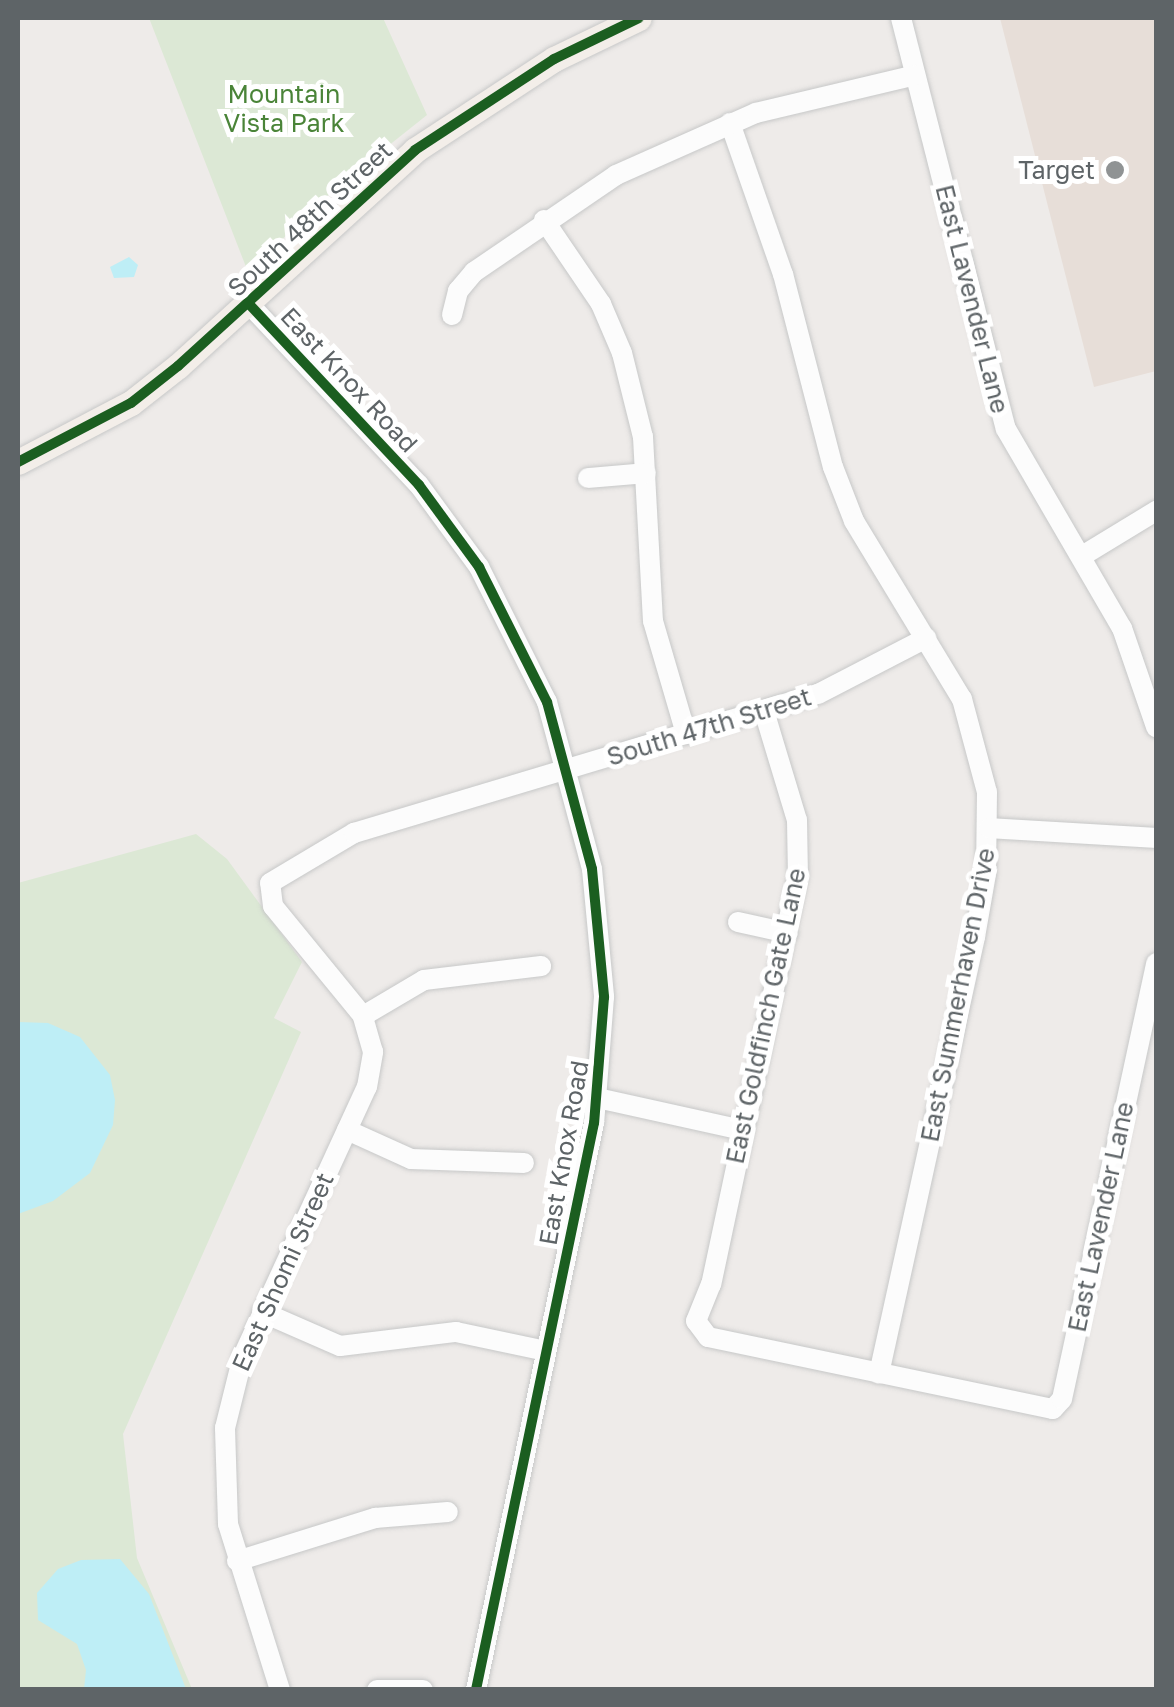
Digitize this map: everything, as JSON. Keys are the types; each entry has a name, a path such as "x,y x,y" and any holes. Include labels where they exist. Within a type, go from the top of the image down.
{"main road":[{"name":"South 48th Street","path":"18,462 131,403 249,304 414,150 540,67 639,18"}],"street":[{"name":"East Lavender Lane","path":"901,18 1006,429 1122,628 1156,727"},
{"path":"452,315 458,291 474,272 544,220 616,175 730,123 915,75"},
{"name":"East Summerhaven Drive","path":"730,123 783,274 833,467 854,522 962,699 979,752 989,828 975,936 879,1374"},
{"path":"544,220 613,328 646,473 652,612 686,734"},
{"name":"East Knox Road","path":"249,304 450,525 521,645 570,768 599,919 604,997 597,1098 476,1690"},
{"path":"588,478 646,473"},
{"path":"1082,556 1156,511"},
{"name":"South 47th Street","path":"364,1016 273,906 267,890 276,878 354,833 849,683 926,638"},
{"name":"East Goldfinch Gate Lane","path":"764,711 800,838 788,933 696,1321 708,1337 879,1374"},
{"path":"989,828 1156,838"},
{"path":"738,922 788,933"},
{"name":"East Lavender Lane","path":"879,1374 1052,1409 1062,1399 1156,963"},
{"path":"364,1016 424,980 541,966"},
{"name":"East Shomi Street","path":"280,1690 237,1561 224,1490 225,1428 262,1312 372,1072 364,1016"},
{"path":"597,1098 743,1130"},
{"path":"347,1130 411,1159 524,1163"},
{"path":"262,1312 356,1348 456,1332 546,1351"},
{"path":"237,1561 374,1518 448,1512"},
{"path":"377,1690 423,1690"}],"shaded area":[{"path":"1000,18 1156,18 1156,371 1094,387"}],"green space":[{"name":"Mountain Vista Park","path":"149,18 383,18 427,115 339,185 248,272"},
{"path":"196,834 227,859 302,962 274,1018 301,1032 123,1434 137,1558 192,1689 18,1689 18,883"}],"water":[{"path":"129,257 138,265 134,277 114,278 110,267"},
{"path":"18,1022 48,1023 80,1037 110,1075 115,1100 113,1125 90,1173 53,1201 18,1214"},
{"path":"120,1559 149,1594 186,1689 84,1689 86,1670 77,1644 38,1620 37,1593 58,1569 81,1560"}],"cycle path":[{"path":"18,462 131,403 178,366 415,150 554,59 639,18"},
{"path":"249,304 419,485 479,567 547,702 592,869 604,997 594,1123 476,1690"}],"place":[{"name":"Target","path":"1115,170"}]}
